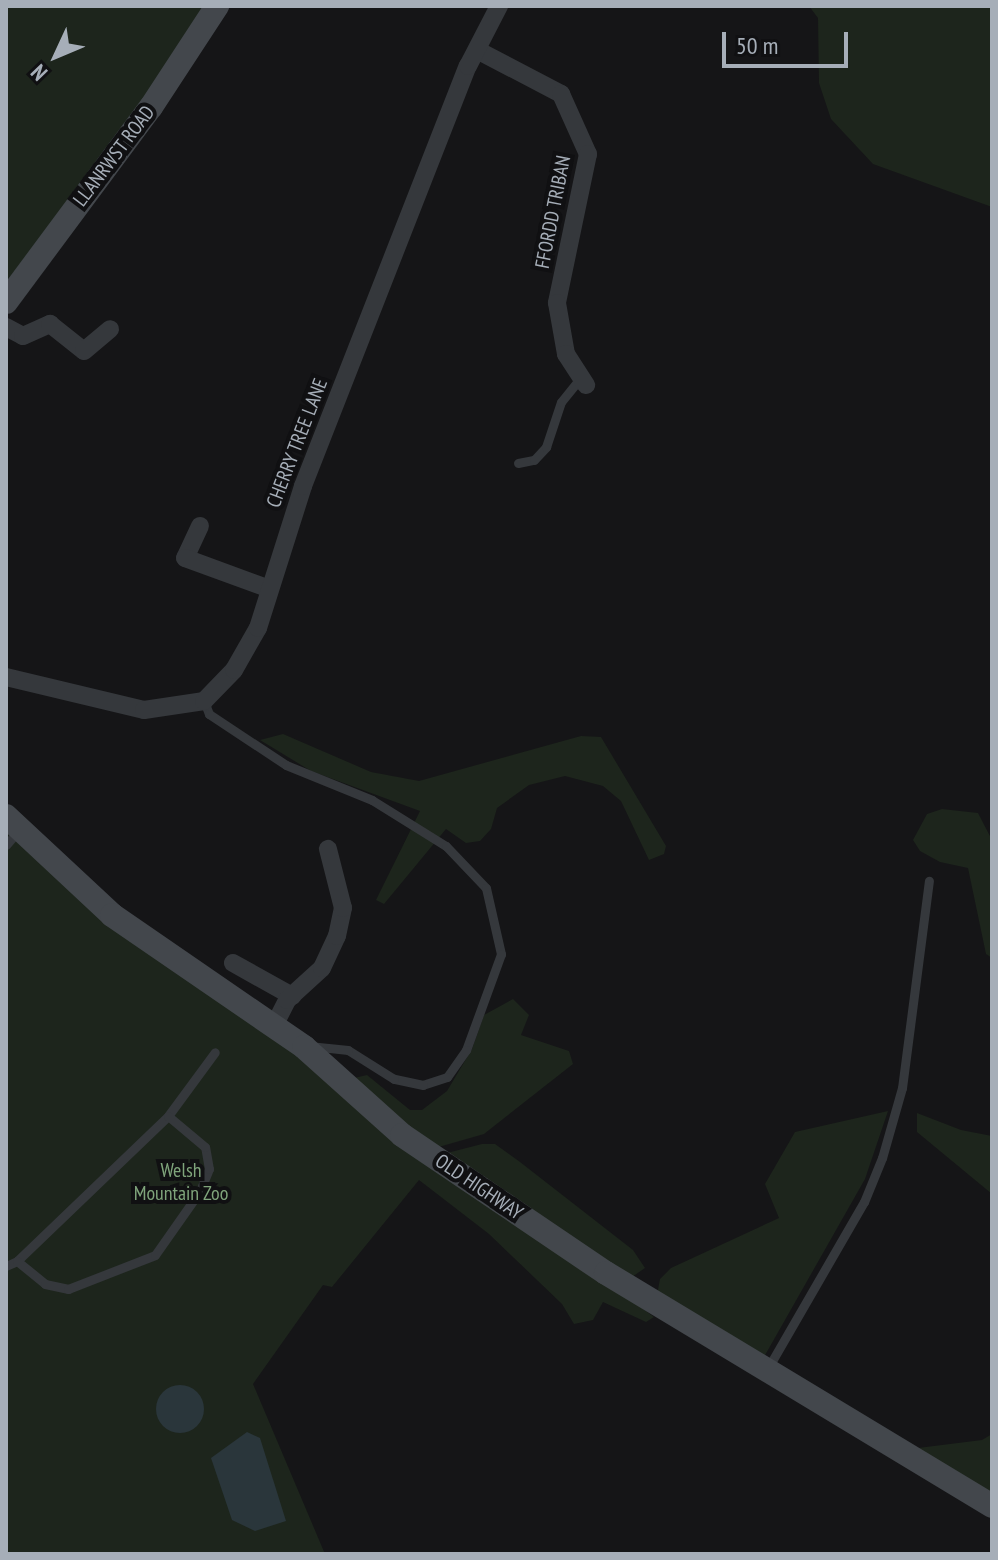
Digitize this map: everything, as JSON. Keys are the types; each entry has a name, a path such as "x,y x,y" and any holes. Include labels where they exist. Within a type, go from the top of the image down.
{"street":[{"name":"LLANRWST ROAD","path":"6,302 160,95 217,6"},
{"name":"CHERRY TREE LANE","path":"204,701 234,670 258,628 267,588 477,50 499,6"},
{"name":"FFORDD TRIBAN","path":"477,50 561,94 588,154 557,303 566,354 584,381"},
{"path":"6,327 23,336 50,324 84,351 110,329"},
{"path":"200,526 185,558 267,588"},
{"path":"6,677 144,710 204,701"},
{"name":"OLD HIGHWAY","path":"11,830 112,915 304,1047 402,1135 606,1273 992,1506"},
{"path":"274,1026 292,996 322,968 337,936 343,908 328,849"},
{"path":"233,963 292,996"}],"lane":[{"path":"518,463 534,460 546,447 561,402 584,381"},
{"path":"204,701 209,714 286,765 372,800 446,846 486,888 501,954 466,1050 447,1077 423,1085 394,1079 348,1050 304,1047"},
{"path":"766,1371 864,1202 882,1158 902,1088 929,881"},
{"path":"6,1266 17,1261 168,1116 215,1052"},
{"path":"17,1261 45,1284 68,1289 155,1255 200,1191 209,1169 205,1147 168,1116"}],"green space":[{"path":"6,6 217,6 6,302"},
{"path":"809,6 992,6 992,207 873,164 831,119 819,83 818,18"},
{"path":"283,734 371,772 419,781 581,736 601,737 666,846 664,854 649,860 621,801 603,786 565,776 529,785 497,808 491,829 480,841 466,843 446,829 384,904 376,900 420,811 311,771 260,740"},
{"path":"942,809 978,813 992,840 992,958 986,954 968,868 940,862 920,851 913,840 927,814"},
{"name":"Welsh Mountain Zoo","path":"6,822 221,998 654,1317 646,1322 603,1302 593,1320 574,1324 562,1304 489,1234 419,1180 332,1287 323,1285 253,1384 325,1554 6,1554"},
{"path":"513,999 529,1015 521,1035 569,1051 573,1064 484,1134 435,1148 350,1079 367,1075 410,1110 422,1110 447,1091 472,1049 484,1015"},
{"path":"888,1111 865,1179 764,1357 657,1295 660,1279 671,1268 779,1218 765,1184 795,1132"},
{"path":"917,1113 961,1130 992,1136 992,1194 917,1132"},
{"path":"495,1144 520,1162 633,1250 645,1268 632,1277 447,1153"},
{"path":"992,1434 992,1494 918,1448 982,1440"}],"shaded area":[{"path":"180,1385 197,1392 204,1409 197,1426 180,1433 163,1426 156,1409 163,1392"},
{"path":"247,1432 260,1438 286,1521 255,1531 232,1520 211,1458"}]}
